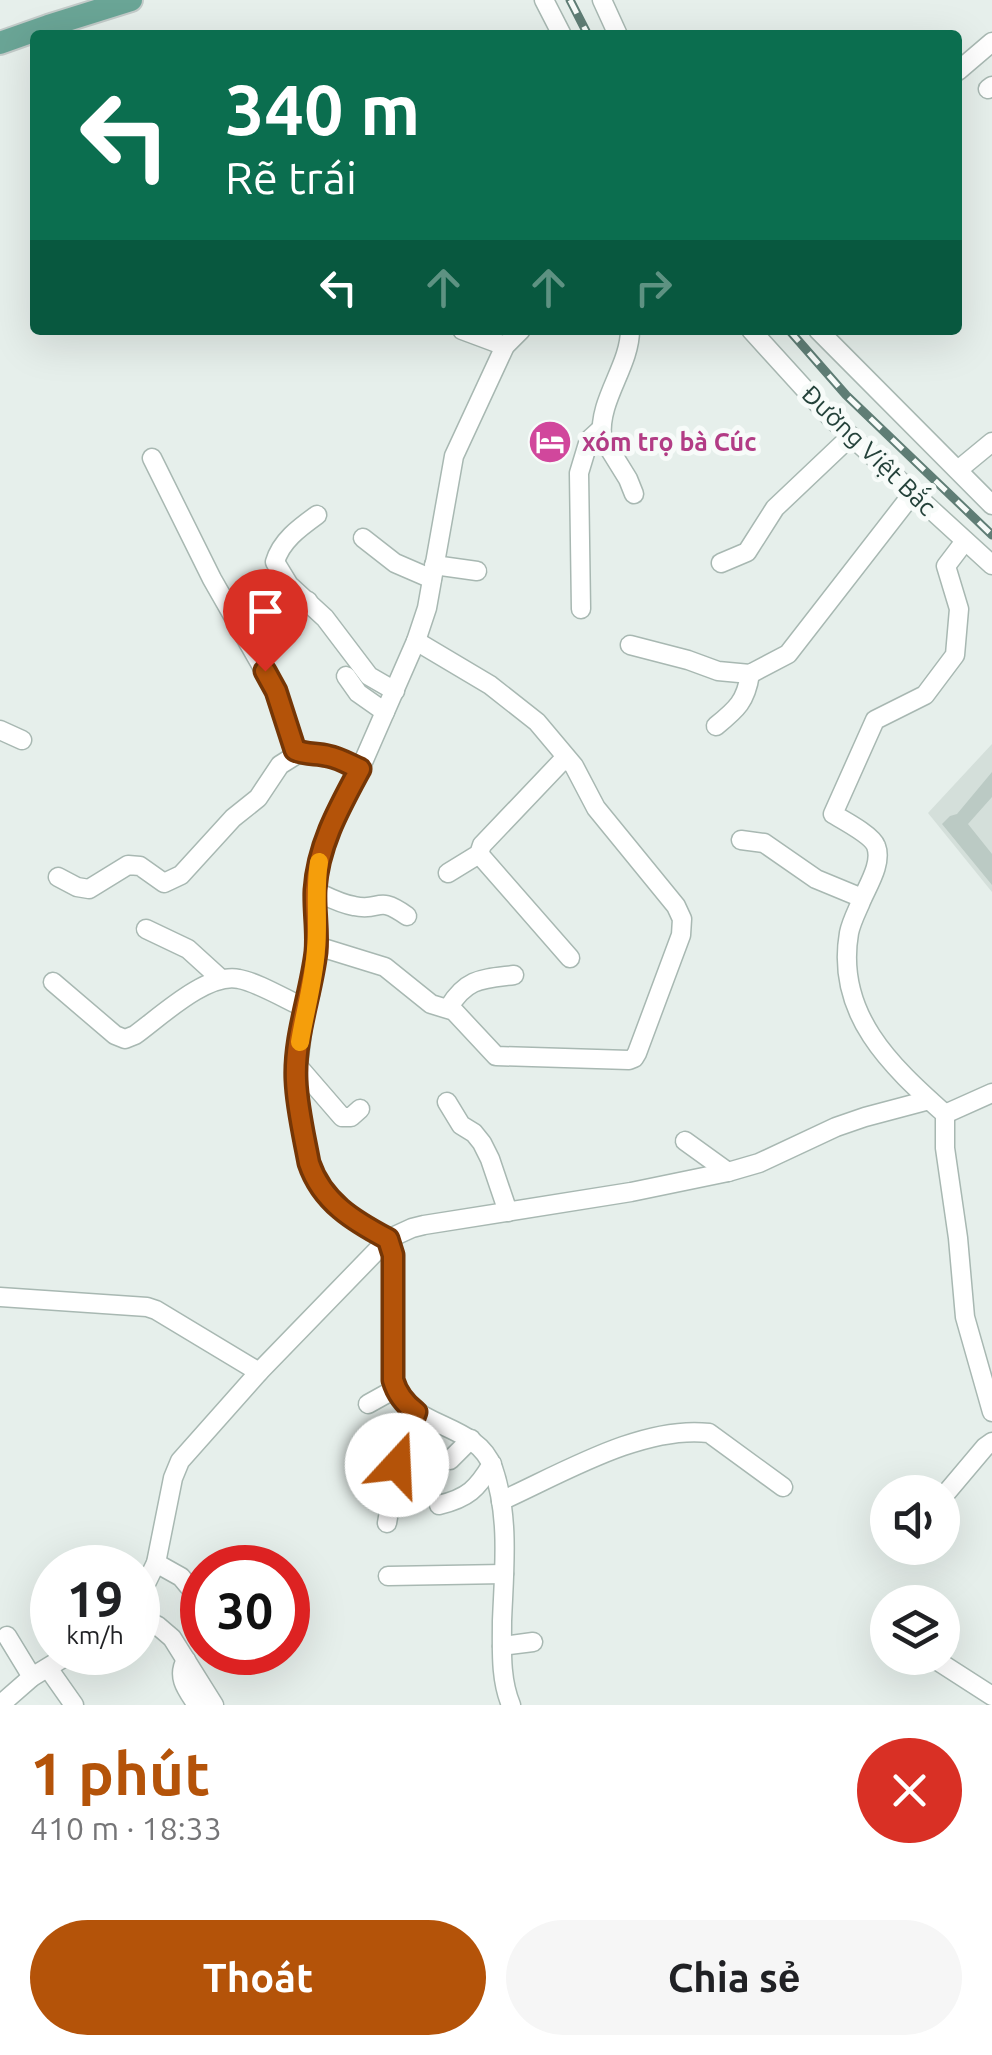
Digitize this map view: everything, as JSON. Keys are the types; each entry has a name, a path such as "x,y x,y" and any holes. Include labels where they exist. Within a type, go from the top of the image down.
{"main road":[{"path":"37,30 132,0"},
{"path":"0,44 30,33"}],"street":[{"path":"544,0 559,30"},
{"path":"602,0 616,30"},
{"path":"962,67 992,42"},
{"path":"475,335 505,346"},
{"path":"511,1705 503,1674 502,1501 492,1464 480,1446 416,1412 396,1389 394,1265 388,1239 351,1219 313,1176 296,1065 317,946 315,892 321,852 416,641 427,608 454,456 505,346 515,335"},
{"path":"630,335 601,430 634,494"},
{"name":"Đường Việt Bắc","path":"756,335 831,418 992,566"},
{"path":"823,335 992,505"},
{"path":"580,609 578,473 589,440 601,430"},
{"path":"721,564 746,552 775,508 851,436"},
{"path":"958,470 992,442"},
{"path":"152,458 212,579 276,691 299,753"},
{"path":"630,645 718,671 750,674 788,654 912,493"},
{"path":"317,515 278,549 275,562 289,585 324,618 369,676 395,690"},
{"path":"363,538 395,563 433,572 477,571"},
{"path":"965,541 946,566 959,609 955,654 925,695 875,720 833,814 871,838 876,846 872,876 850,932 848,965 855,1003 870,1037 894,1067 944,1114 964,1317 990,1405"},
{"path":"265,592 286,608 299,609 308,601"},
{"path":"317,946 378,963 431,1004 449,1007 492,1054 501,1058 629,1060 634,1058 681,934 682,919 676,906 596,808 574,766 537,722 461,666 416,641"},
{"path":"716,726 736,710 747,692 750,674"},
{"path":"346,676 358,693 385,712"},
{"path":"0,730 22,740"},
{"path":"58,877 89,889 128,866 140,866 164,883 181,875 233,818 258,798 280,766 299,753 322,754 360,769"},
{"path":"448,873 480,854 482,845 560,762 568,761"},
{"path":"740,840 764,843 816,879 862,898"},
{"path":"480,854 570,958"},
{"path":"315,892 358,908 390,904 407,916"},
{"path":"146,929 188,949 221,979"},
{"path":"449,1007 458,992 472,982 514,975"},
{"path":"53,982 114,1035 125,1039 204,985 221,979 239,979 305,1008"},
{"path":"296,1065 342,1117 360,1110"},
{"path":"944,1114 992,1093"},
{"path":"160,1545 180,1461 259,1372 388,1239 412,1228 728,1172 760,1163 865,1116 929,1100"},
{"path":"447,1102 482,1143 508,1212"},
{"path":"685,1141 728,1172"},
{"path":"0,1297 147,1307 259,1372"},
{"path":"368,1404 396,1389"},
{"path":"387,1523 397,1465 416,1412"},
{"path":"502,1501 622,1446 662,1435 696,1432 709,1433 783,1487"},
{"path":"450,1460 471,1439"},
{"path":"960,1477 992,1442"},
{"path":"439,1505 460,1500 479,1486 492,1464"},
{"path":"388,1576 504,1574"},
{"path":"160,1628 180,1651"},
{"path":"7,1636 30,1662"},
{"path":"502,1646 533,1642"},
{"path":"1,1700 37,1675"},
{"path":"42,1675 74,1705"},
{"path":"181,1675 197,1705"},
{"path":"195,1675 214,1705"},
{"path":"959,1675 992,1696"}],"shaded area":[{"path":"992,744 992,892 928,813"}],"building":[{"path":"992,772 992,797 968,824 992,854 992,885 942,824 957,814"}],"railway":[{"path":"570,0 585,30"},
{"path":"793,335 846,395 992,535"}],"slow traffic":[{"path":"300,1042 317,946 315,892 319,862"}],"place":[{"name":"xóm trọ bà Cúc","path":"550,442"}],"route":[{"path":"265,671 276,691 295,750 334,757 360,769 321,852 315,892 317,946 296,1081 313,1176 351,1219 388,1239 393,1255 393,1380 406,1405 416,1412 397,1465"}]}
